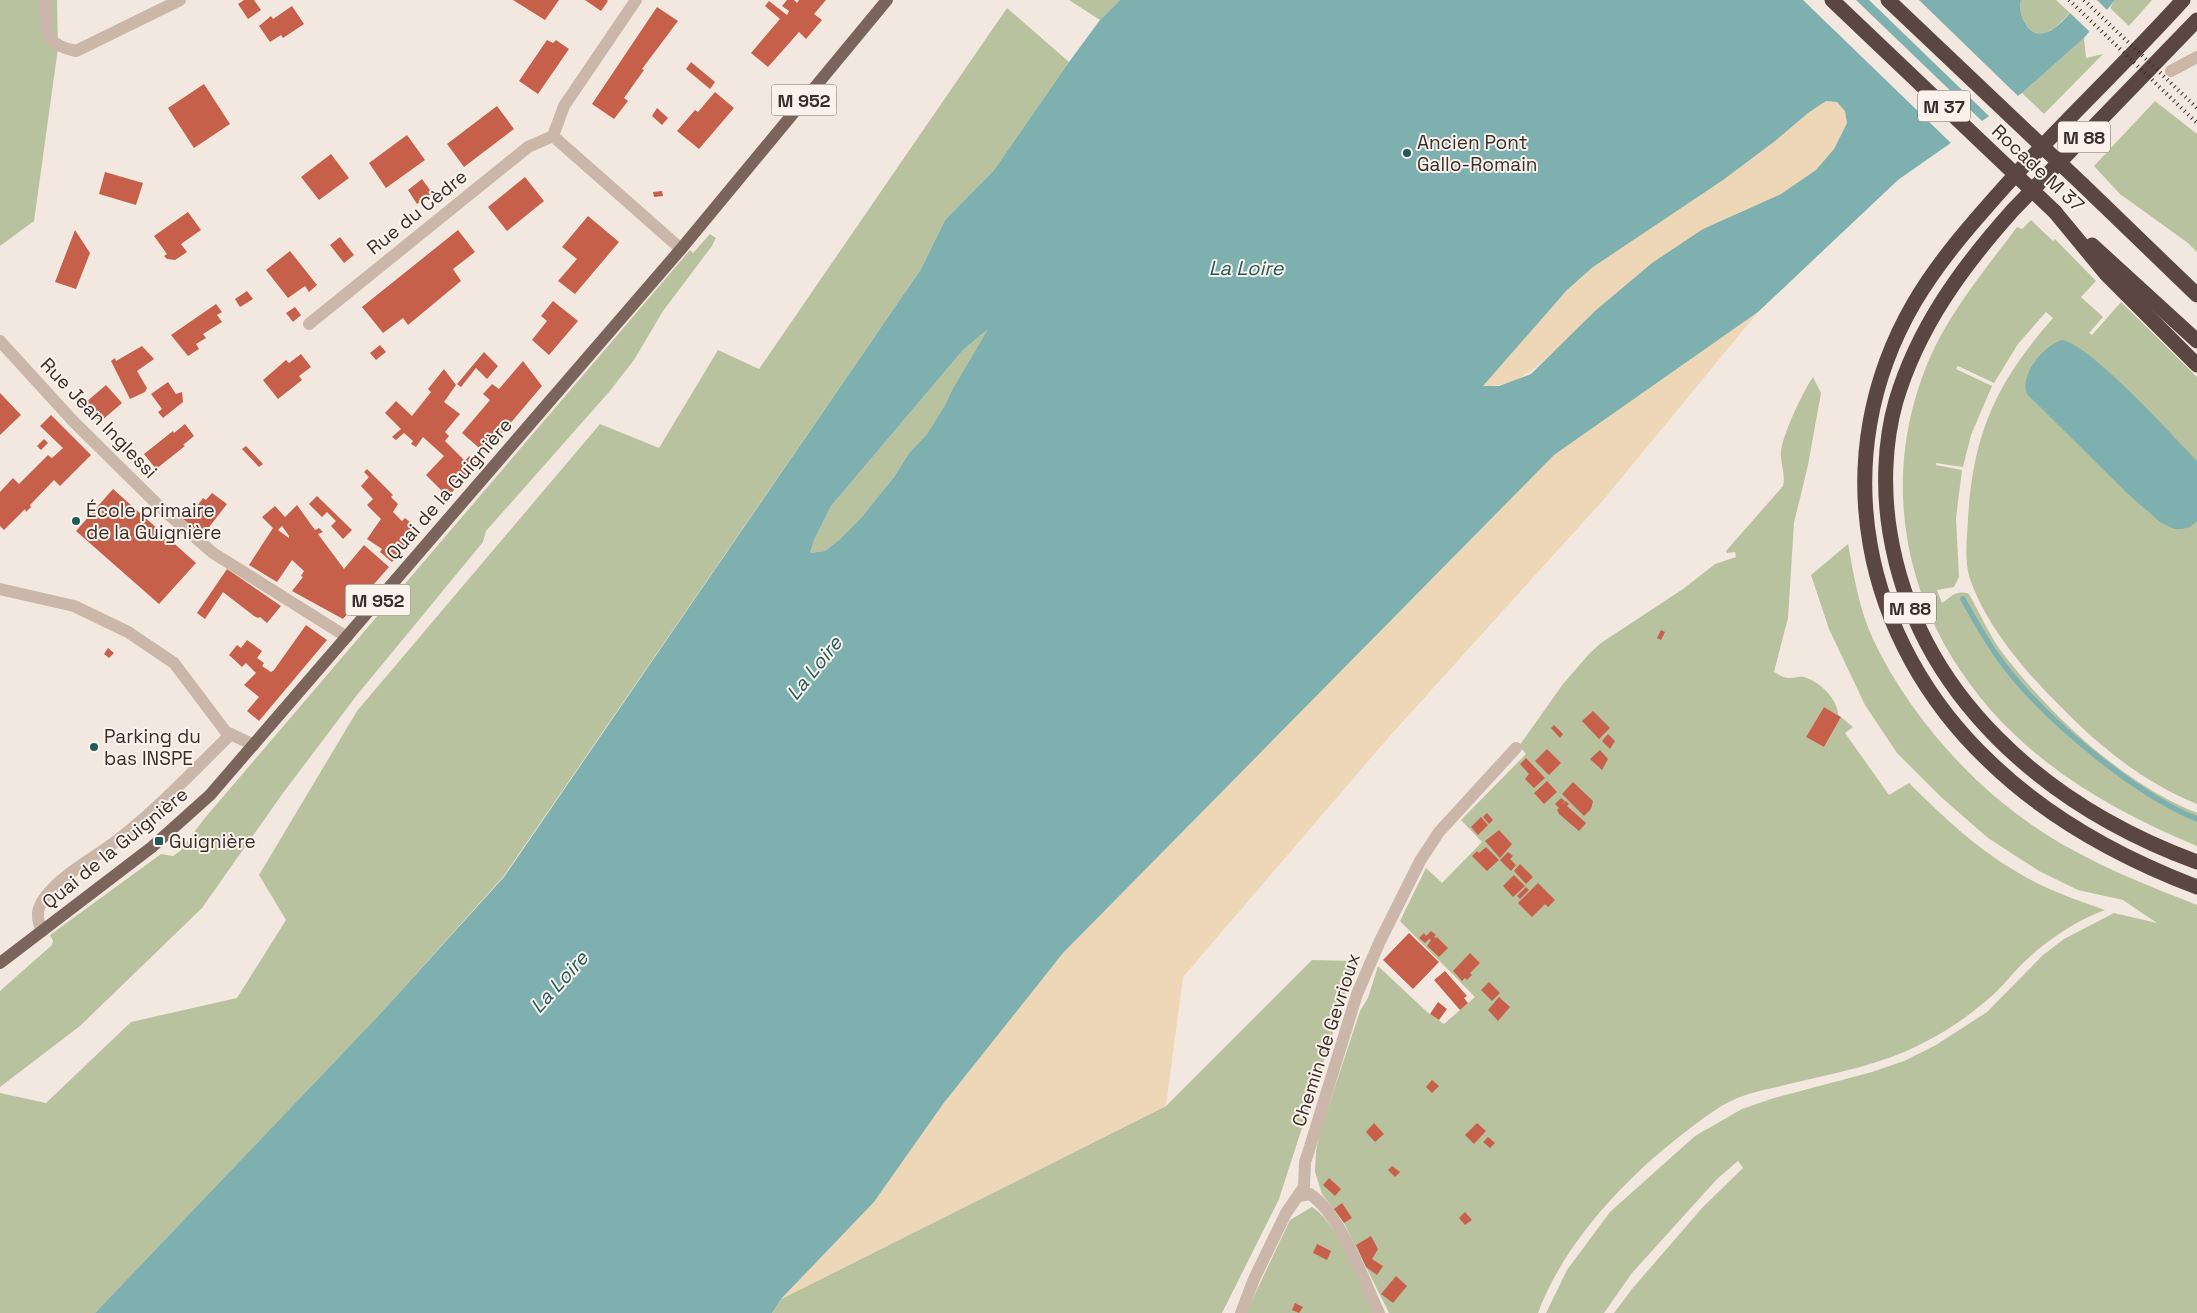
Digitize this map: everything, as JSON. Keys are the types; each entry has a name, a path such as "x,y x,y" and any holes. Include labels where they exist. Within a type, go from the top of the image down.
{"highway":[{"name":"Rocade M 37","path":"1832,0 2055,212 2197,341"},
{"name":"Rocade M 37","path":"1888,0 2197,295"},
{"name":"M 88","path":"2183,0 2133,55 2020,170 1975,221 1934,273 1914,304 1884,367 1867,436 1864,472 1869,545 1877,580 1888,614 1904,647 1943,710 1990,762 2047,809 2108,847 2197,887"},
{"name":"M 88","path":"2197,20 2013,210 1989,237 1949,289 1922,335 1895,403 1888,448 1886,495 1894,555 1903,589 1916,623 1934,656 1974,713 1999,741 2062,793 2115,826 2197,862"},
{"path":"2055,212 2107,275 2197,365"}],"main road":[{"name":"Quai de la Guignière","path":"0,963 182,822 210,795 681,249 887,0"}],"street":[{"path":"45,0 47,34 58,48 76,51 180,0"},
{"path":"636,0 564,106 553,136 681,249"},
{"path":"2170,71 2197,57"},
{"name":"Rue du Cèdre","path":"309,324 528,147 553,136"},
{"name":"Rue Jean Inglessi","path":"0,341 73,421 160,507 214,553 347,637"},
{"path":"0,589 74,606 128,632 174,663 226,732 254,746"},
{"path":"42,930 36,919 36,914 45,896 73,871 118,840 163,802 231,734"},
{"name":"Chemin de Gevrioux","path":"1241,1313 1254,1280 1286,1214 1306,1181 1305,1162 1308,1150 1349,1018 1380,941 1427,849 1516,748"},
{"path":"1298,1196 1310,1194 1329,1213 1345,1239 1379,1313"}],"green space":[{"path":"0,0 57,0 58,48 34,221 0,246"},
{"path":"1069,0 1120,0 1100,20"},
{"path":"2021,0 2056,0 2070,13 2048,32 2036,33 2031,30 2021,15"},
{"path":"2115,0 2152,0 2129,26 2110,8"},
{"path":"1007,8 1069,62 994,170 945,220 921,269 503,877 379,1015 95,1313 0,1313 0,1093 46,1103 131,1022 237,998 286,920 259,875 357,711 600,424 659,448 718,350 759,369"},
{"path":"2084,38 2086,58 2103,54 2044,114 2022,93"},
{"path":"2155,101 2197,134 2197,252 2188,243 2120,194 2094,166"},
{"path":"2031,220 2053,241 2055,239 2096,281 2081,297 2103,317 2089,333 2092,335 2121,302 2197,377 2197,804 2159,786 2142,775 2108,750 2077,723 2035,680 1997,632 1977,597 1970,579 1966,557 1968,519 1971,488 1982,434 1991,410 2017,364 2033,341 2053,318 2046,312 2018,344 1994,383 1958,366 1956,369 1992,386 1971,435 1963,467 1936,463 1936,465 1962,470 1956,518 1959,577 1954,587 1937,590 1942,603 1957,593 1969,594 2001,651 2020,675 2089,745 2142,784 2169,800 2197,813 2197,846 2147,824 2077,784 2033,751 2013,733 1978,694 1949,652 1927,607 1912,560 1904,512 1904,462 1912,412 1928,362 1946,326 1968,292 2017,227 2022,229"},
{"path":"710,234 716,238 712,246 663,311 634,360 609,392 486,531 483,542 357,695 283,793 202,908 80,1026 0,1087 0,991 52,945 53,941 50,935 161,854 173,856 180,851 204,819 690,250 693,253"},
{"path":"989,328 927,434 909,453 894,477 861,518 839,540 825,551 810,553 814,540 831,506 963,350"},
{"path":"1813,377 1821,393 1808,465 1794,523 1788,618 1774,672 1787,678 1804,677 1816,682 1835,703 1838,715 1824,707 1806,737 1824,747 1841,717 1853,727 1845,733 1889,795 1909,783 1960,831 2002,863 2049,889 2105,910 2082,920 2049,941 2029,957 1998,991 1978,1008 1933,1038 1907,1051 1874,1063 1745,1095 1726,1103 1707,1116 1646,1164 1602,1209 1565,1259 1538,1313 1389,1313 1344,1223 1322,1194 1315,1172 1316,1151 1320,1132 1360,1011 1368,998 1378,966 1427,1012 1444,1024 1475,997 1400,921 1426,868 1442,883 1482,842 1461,820 1526,754 1519,746 1563,684 1589,654 1601,643 1683,589 1715,564 1736,557 1735,552 1727,553 1726,551 1783,486 1782,445 1804,392"},
{"path":"1848,544 1855,580 1868,628 1890,671 1931,731 1981,785 2039,830 2069,848 2116,872 2197,905 2197,1313 1614,1313 1632,1289 1702,1208 1743,1168 1738,1161 1717,1179 1632,1273 1604,1313 1546,1313 1567,1270 1610,1212 1695,1136 1742,1109 1774,1098 1872,1072 1904,1061 1936,1045 1987,1012 2043,955 2064,939 2114,913 2157,923 2123,900 2078,890 2039,871 1988,838 1941,797 1897,753 1865,705 1829,629 1811,575"},
{"path":"1312,960 1356,961 1279,1199 1222,1313 772,1313 781,1299 1166,1106"},
{"path":"1312,1207 1322,1215 1340,1240 1373,1313 1246,1313 1290,1220"}],"sand":[{"path":"1825,101 1837,102 1845,110 1847,123 1834,149 1816,170 1781,194 1703,229 1529,372 1504,384 1482,386 1567,290 1593,267"},
{"path":"1758,312 1605,498 1388,738 1183,977 1166,1106 781,1299 874,1202 943,1104 1063,953 1554,455"}],"water":[{"name":"La Loire","path":"1120,0 2021,0 2021,15 2025,23 2032,31 2039,33 2047,32 2062,22 2081,0 2115,0 2084,38 2022,93 1898,180 1758,312 1554,455 1063,953 943,1104 874,1202 781,1299 772,1313 95,1313 379,1015 504,877 921,269 945,220 994,170 1100,20","holes":["1826,101 1837,102 1845,111 1847,123 1834,149 1816,170 1781,194 1703,229 1652,263 1595,311 1531,374 1499,386 1483,386 1567,290 1593,267 1723,180","988,329 927,434 909,453 894,477 861,518 839,540 825,551 810,553 814,540 831,506 963,350"]},
{"path":"2062,340 2075,346 2111,374 2197,461 2197,521 2190,527 2174,529 2160,522 2128,494 2027,394 2025,386 2027,378 2035,362 2048,348"}],"pier":[{"path":"1803,0 1856,0 1984,123 1953,145"},
{"path":"1869,0 1919,0 2020,98 1991,118"},
{"path":"2078,0 2097,0 2109,12 2091,33 2068,11"}],"building":[{"path":"244,0 254,0 261,10 248,19 238,4"},
{"path":"513,0 559,0 545,20"},
{"path":"585,0 607,0 608,1 601,11"},
{"path":"787,0 794,0 797,3 799,0 826,0 814,14 822,20 806,39 799,32 768,67 751,53 780,19 765,6 769,1 787,15 789,11 782,6"},
{"path":"292,6 304,24 283,38 281,35 270,42 259,26 271,16 273,19"},
{"path":"657,7 678,21 642,69 644,70 624,98 628,101 614,119 592,104"},
{"path":"547,40 553,43 556,40 569,49 538,94 519,81"},
{"path":"691,62 715,82 710,89 686,69"},
{"path":"204,84 230,124 194,148 168,108"},
{"path":"715,92 734,108 699,149 677,131 695,110 698,112"},
{"path":"497,106 514,129 464,167 447,144"},
{"path":"657,108 668,118 662,125 652,116"},
{"path":"407,135 425,160 386,188 369,163"},
{"path":"331,154 349,178 319,200 301,177"},
{"path":"105,172 143,183 136,205 99,194"},
{"path":"525,177 544,201 507,231 488,207"},
{"path":"422,179 432,193 417,204 408,190"},
{"path":"662,191 663,196 654,197 653,192"},
{"path":"188,212 201,230 181,244 187,252 175,260 167,259 164,256 167,254 154,236"},
{"path":"588,216 619,242 575,294 558,281 577,259 562,247"},
{"path":"75,230 90,253 76,289 55,282"},
{"path":"458,230 475,252 453,269 461,281 408,325 403,318 383,333 362,307"},
{"path":"340,237 354,255 344,263 330,245"},
{"path":"290,251 317,285 309,292 305,286 288,298 266,270"},
{"path":"247,291 253,299 240,307 235,299"},
{"path":"553,301 578,321 549,355 532,340 547,321 541,316"},
{"path":"216,304 222,312 217,315 222,322 203,334 206,338 196,344 199,349 188,356 171,335"},
{"path":"295,307 301,315 293,322 286,313"},
{"path":"380,345 386,352 376,360 370,353"},
{"path":"142,346 154,359 137,371 147,388 145,392 130,399 111,361 115,358 116,361"},
{"path":"484,352 498,366 487,379 476,368 461,387 457,384"},
{"path":"301,354 311,367 299,376 302,380 278,399 263,380 286,360 289,363"},
{"path":"523,361 542,386 485,453 462,433 490,400 483,394 492,384 499,389"},
{"path":"444,369 456,385 444,402 460,414 445,432 449,436 445,441 465,461 469,456 477,463 448,497 426,475 444,456 423,437 416,447 411,444 413,441 404,433 396,440 392,437 401,429 385,413 396,401 412,416 431,392 428,389"},
{"path":"168,382 176,394 182,392 183,402 163,418 158,412 162,409 151,394"},
{"path":"106,385 122,403 100,422 85,403"},
{"path":"0,393 21,415 0,435"},
{"path":"51,415 91,455 60,486 54,480 30,505 31,507 26,512 25,509 4,530 0,526 0,492 13,478 19,484 48,455 52,458 63,448 40,426"},
{"path":"185,424 194,436 183,445 185,446 156,469 144,454"},
{"path":"44,439 48,443 41,450 37,446"},
{"path":"246,446 263,464 259,467 242,449"},
{"path":"367,469 393,495 391,497 398,504 393,512 402,521 405,518 411,523 408,526 416,534 392,562 380,552 382,549 367,539 381,519 367,505 373,499 361,486 369,477 364,472"},
{"path":"113,489 196,563 159,604 76,531"},
{"path":"212,493 227,504 203,535 183,519 191,508 195,509 203,498 206,500"},
{"path":"317,496 352,530 343,539 331,526 336,521 327,512 322,517 309,504"},
{"path":"297,505 315,530 319,528 323,532 318,534 344,569 364,545 389,567 343,619 292,591 303,577 301,576 304,571 292,560 277,582 249,565 273,528 262,517 275,506 285,517","holes":["282,526 289,538 278,530"]},
{"path":"227,569 281,606 267,623 260,617 254,616 223,592 205,619 197,613"},
{"path":"306,625 327,640 259,721 247,711 259,697 244,685 256,673 246,663 242,667 229,655 237,645 241,648 247,640 262,651 257,658 264,663 262,666 271,672"},
{"path":"1661,630 1665,632 1661,640 1657,638"},
{"path":"108,648 114,653 109,658 104,654"},
{"path":"1824,707 1841,717 1824,747 1806,737"},
{"path":"1593,711 1610,728 1599,739 1582,721"},
{"path":"1554,725 1563,734 1560,738 1551,728"},
{"path":"1608,734 1615,741 1610,749 1602,741"},
{"path":"1547,749 1561,763 1549,775 1535,761"},
{"path":"1600,750 1608,759 1602,770 1590,759"},
{"path":"1526,758 1545,778 1534,788 1525,779 1529,774 1520,764"},
{"path":"1547,781 1557,792 1544,804 1534,793"},
{"path":"1573,782 1593,801 1591,809 1584,816 1562,794"},
{"path":"1561,798 1565,801 1561,805 1566,801 1569,804 1567,806 1586,823 1579,831 1559,814 1557,810 1559,808 1555,804"},
{"path":"1487,813 1493,820 1489,824 1483,817"},
{"path":"1481,817 1488,825 1478,835 1471,827"},
{"path":"1499,830 1512,844 1500,858 1485,841"},
{"path":"1486,847 1499,860 1487,871 1472,856 1477,851 1479,853"},
{"path":"1508,852 1513,856 1510,859 1516,865 1511,871 1500,860"},
{"path":"1520,864 1533,877 1526,884 1514,871"},
{"path":"1514,875 1525,886 1513,897 1503,886"},
{"path":"1538,883 1555,900 1548,907 1545,904 1532,917 1518,903"},
{"path":"1526,887 1529,890 1520,899 1517,896"},
{"path":"1431,931 1436,935 1434,937 1437,937 1448,948 1439,957 1427,946 1431,940 1429,939 1425,943 1419,938 1424,933 1426,936"},
{"path":"1409,933 1439,962 1413,989 1383,960"},
{"path":"1470,953 1480,963 1470,973 1472,975 1467,980 1465,978 1462,981 1453,971"},
{"path":"1445,971 1467,996 1464,998 1468,1003 1460,1010 1434,980"},
{"path":"1489,982 1500,993 1492,1001 1481,990"},
{"path":"1499,997 1510,1007 1498,1021 1488,1010"},
{"path":"1438,1002 1447,1009 1439,1020 1430,1014"},
{"path":"1432,1080 1439,1086 1432,1093 1426,1087"},
{"path":"1374,1123 1384,1134 1375,1142 1366,1132"},
{"path":"1477,1123 1486,1131 1474,1144 1465,1135"},
{"path":"1488,1137 1495,1143 1490,1148 1483,1142"},
{"path":"1392,1166 1400,1172 1395,1177 1388,1170"},
{"path":"1329,1178 1341,1189 1335,1196 1323,1185"},
{"path":"1342,1203 1352,1218 1344,1223 1334,1209"},
{"path":"1465,1212 1472,1220 1465,1225 1459,1218"},
{"path":"1371,1236 1378,1249 1372,1259 1383,1266 1377,1275 1366,1267 1356,1245"},
{"path":"1317,1244 1331,1251 1327,1260 1313,1253"},
{"path":"1396,1276 1407,1286 1393,1303 1381,1294"},
{"path":"1295,1303 1303,1307 1299,1313 1292,1310"}],"waterway":[{"path":"1963,599 2001,661 2040,706 2064,729 2090,751 2145,791 2197,819"}],"railway":[{"path":"2069,0 2197,123"},
{"path":"2084,0 2197,108"}],"place":[{"name":"Ancien Pont Gallo-Romain","path":"1407,153"},
{"name":"École primaire de la Guignière","path":"76,521"},
{"name":"Parking du bas INSPE","path":"94,747"},
{"name":"Guignière","path":"159,841"}]}
